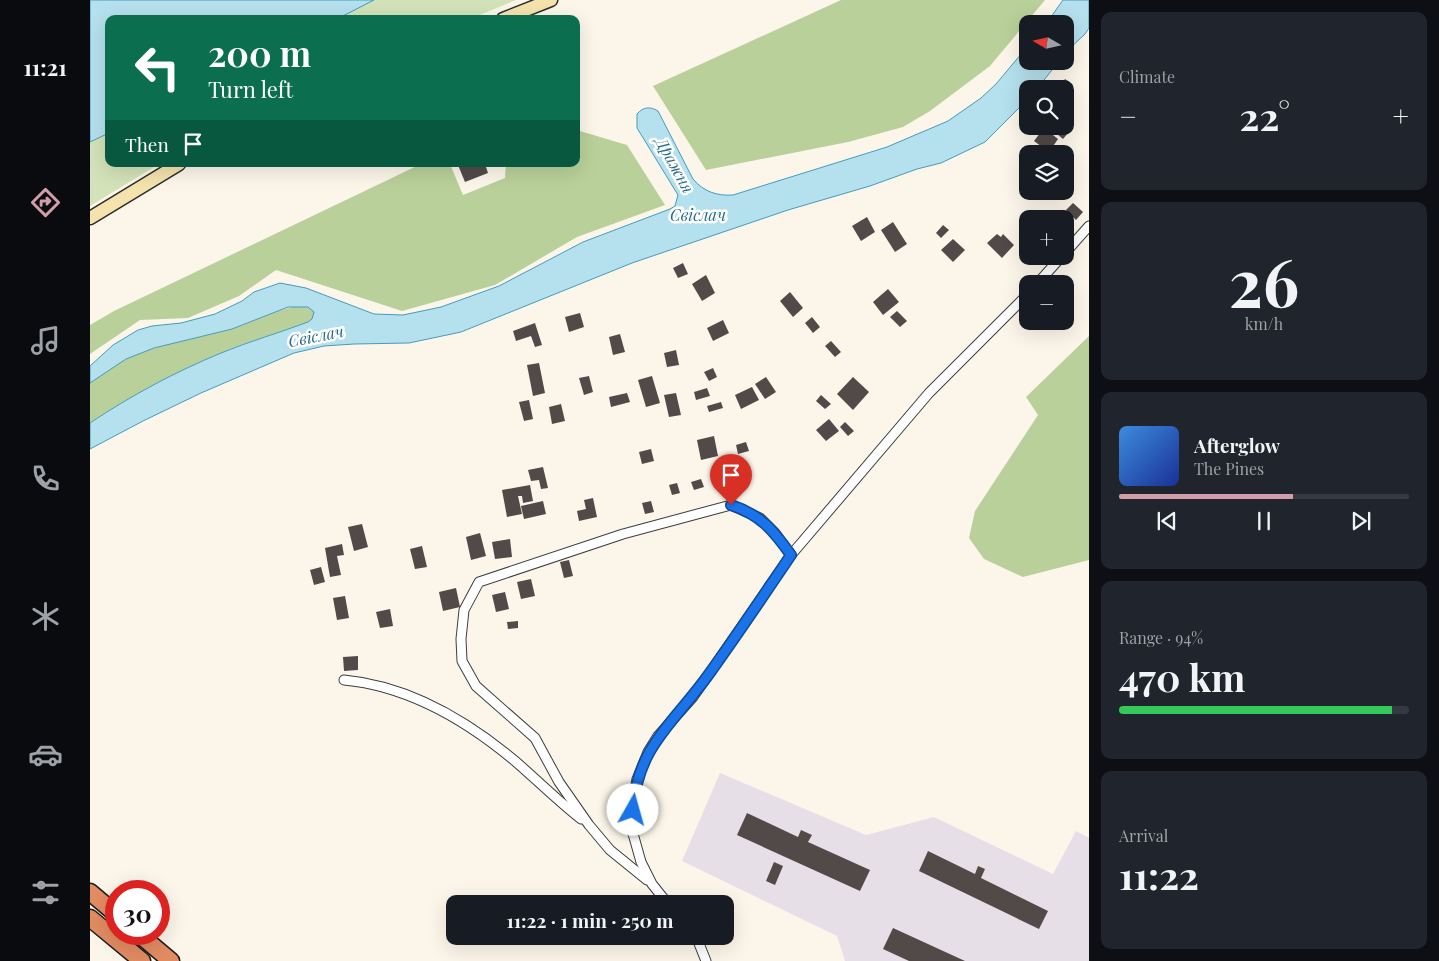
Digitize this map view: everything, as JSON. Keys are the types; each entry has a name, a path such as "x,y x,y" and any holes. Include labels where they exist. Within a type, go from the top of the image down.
{"highway":[{"path":"90,892 105,905"},
{"path":"90,918 142,961"},
{"path":"152,945 171,961"},
{"path":"137,961 142,961"}],"main road":[{"path":"513,15 550,0"},
{"path":"90,218 174,167"}],"street":[{"path":"1074,243 1089,226"},
{"path":"1045,275 1054,265"},
{"path":"652,884 636,849 632,830 637,779 648,752 658,736 698,689 791,555 929,393 1019,303"},
{"path":"661,895 652,884 610,850 589,825 560,782 535,738 476,686 462,661 464,610 479,582 623,534 731,505 760,518 775,533 791,555"},
{"path":"344,680 393,690 456,718 514,761 553,797 589,825"},
{"path":"700,945 706,961"}],"shaded area":[{"path":"720,773 866,835 934,817 1053,874 1076,831 1089,838 1089,961 845,961 837,936 682,861"}],"green space":[{"path":"90,0 516,0 480,15 105,15 105,167 154,167 90,206"},
{"path":"841,0 1045,0 1032,15 1019,15 1019,31 990,66 930,111 903,127 848,142 706,170 653,86"},
{"path":"580,131 627,145 665,205 577,237 495,285 402,311 276,270 239,296 188,318 140,320 90,354 90,325 114,311 415,167 451,167 463,195 505,178 506,167 580,167"},
{"path":"303,306 312,309 314,312 312,319 308,322 232,349 187,368 122,403 90,423 90,383 106,370 140,353 158,347 231,329 284,309"},
{"path":"1089,336 1089,560 1023,577 984,559 969,538 975,511 1038,415 1026,397"}],"water":[{"path":"90,0 374,0 345,15 105,15 105,135 90,142"},
{"path":"1063,0 1089,0 1089,28 1074,44 1074,15 1052,15"},
{"name":"Свіслач","path":"1019,57 1019,70 1052,70 1044,80 1019,80 1019,108 985,142 941,163 788,210 632,263 461,332 409,343 324,346 294,353 201,393 90,449 90,423 122,403 170,376 204,360 308,322 312,319 314,312 308,307 288,307 232,329 154,348 126,359 90,383 90,366 113,345 138,330 152,326 181,323 215,314 242,301 254,292 280,283 306,288 374,314 403,315 441,307 499,286 583,242 675,206 678,195 637,128 637,114 644,109 652,108 658,111 693,179 697,183 711,192 733,195 887,147 948,121 981,98 996,84"}],"building":[{"path":"1039,135 1053,135 1058,139 1054,145 1039,145 1034,141"},
{"path":"1058,135 1066,135 1063,139"},
{"path":"459,167 486,167 488,173 465,182"},
{"path":"1073,203 1083,212 1076,220 1074,218 1074,210 1066,210"},
{"path":"867,217 875,232 861,241 852,226"},
{"path":"893,222 907,244 895,252 881,230"},
{"path":"943,225 949,230 941,238 936,233"},
{"path":"997,234 1001,237 1003,234 1014,245 1002,258 987,243"},
{"path":"953,239 965,250 953,262 941,250"},
{"path":"683,263 688,274 678,278 673,268"},
{"path":"706,275 715,293 702,301 692,284"},
{"path":"888,289 899,302 883,315 873,302"},
{"path":"790,292 803,308 793,317 780,301"},
{"path":"897,311 907,321 900,327 890,317"},
{"path":"580,313 584,327 569,332 565,317"},
{"path":"812,317 820,327 813,333 805,323"},
{"path":"723,320 729,333 713,341 707,328"},
{"path":"535,323 542,345 535,347 531,336 516,341 513,331"},
{"path":"620,334 625,352 613,355 609,337"},
{"path":"831,341 841,352 835,357 825,346"},
{"path":"676,350 679,365 667,367 664,353"},
{"path":"539,363 545,393 533,396 527,365"},
{"path":"713,368 717,377 709,381 704,372"},
{"path":"589,376 593,392 584,395 579,378"},
{"path":"652,376 660,403 646,407 638,380"},
{"path":"766,377 776,392 765,399 755,384"},
{"path":"853,377 869,392 853,410 837,394"},
{"path":"752,387 759,400 741,409 735,395"},
{"path":"707,388 710,396 696,400 694,392"},
{"path":"627,393 630,402 611,407 609,397"},
{"path":"676,393 681,415 669,417 664,395"},
{"path":"821,395 831,404 825,409 816,401"},
{"path":"529,400 533,419 524,421 519,402"},
{"path":"721,402 723,408 709,412 707,406"},
{"path":"561,404 565,421 552,424 549,407"},
{"path":"829,419 839,431 826,441 816,430"},
{"path":"845,422 854,431 848,436 840,427"},
{"path":"714,436 718,456 701,460 697,440"},
{"path":"746,442 749,451 738,454 736,445"},
{"path":"651,449 654,461 642,464 639,452"},
{"path":"543,467 548,488 541,489 539,480 531,481 528,470"},
{"path":"701,479 704,487 694,490 691,482"},
{"path":"677,483 680,493 672,495 669,485"},
{"path":"530,485 533,501 523,503 522,496 518,496 522,514 507,517 502,490"},
{"path":"593,498 597,517 579,521 577,511 586,509 584,500"},
{"path":"543,501 546,514 524,519 521,506"},
{"path":"651,501 654,512 645,514 642,503"},
{"path":"362,524 368,547 354,551 348,527"},
{"path":"480,533 486,556 471,560 466,537"},
{"path":"510,539 512,557 495,559 492,542"},
{"path":"342,544 344,555 337,556 341,575 330,577 325,548"},
{"path":"422,546 427,567 415,569 410,549"},
{"path":"569,560 573,576 564,578 560,562"},
{"path":"321,567 325,582 314,585 310,570"},
{"path":"531,579 535,596 521,599 517,582"},
{"path":"456,588 460,607 443,611 439,592"},
{"path":"505,592 509,609 496,612 492,595"},
{"path":"345,596 349,618 337,620 333,598"},
{"path":"390,609 393,626 380,628 376,612"},
{"path":"518,621 518,628 508,629 507,622"},
{"path":"358,656 358,670 344,671 343,657"},
{"path":"747,813 798,837 801,830 812,835 808,842 870,870 860,891 737,835"},
{"path":"928,851 975,874 978,866 985,869 981,878 1048,911 1039,929 919,871"},
{"path":"774,862 783,866 775,885 766,881"},
{"path":"893,928 965,961 909,961 883,949"}],"route":[{"path":"633,810 637,779 648,752 658,736 693,697 791,555 775,533 760,518 746,510 731,505"}],"water label":[{"name":"Дражня","path":"675,165"}]}
